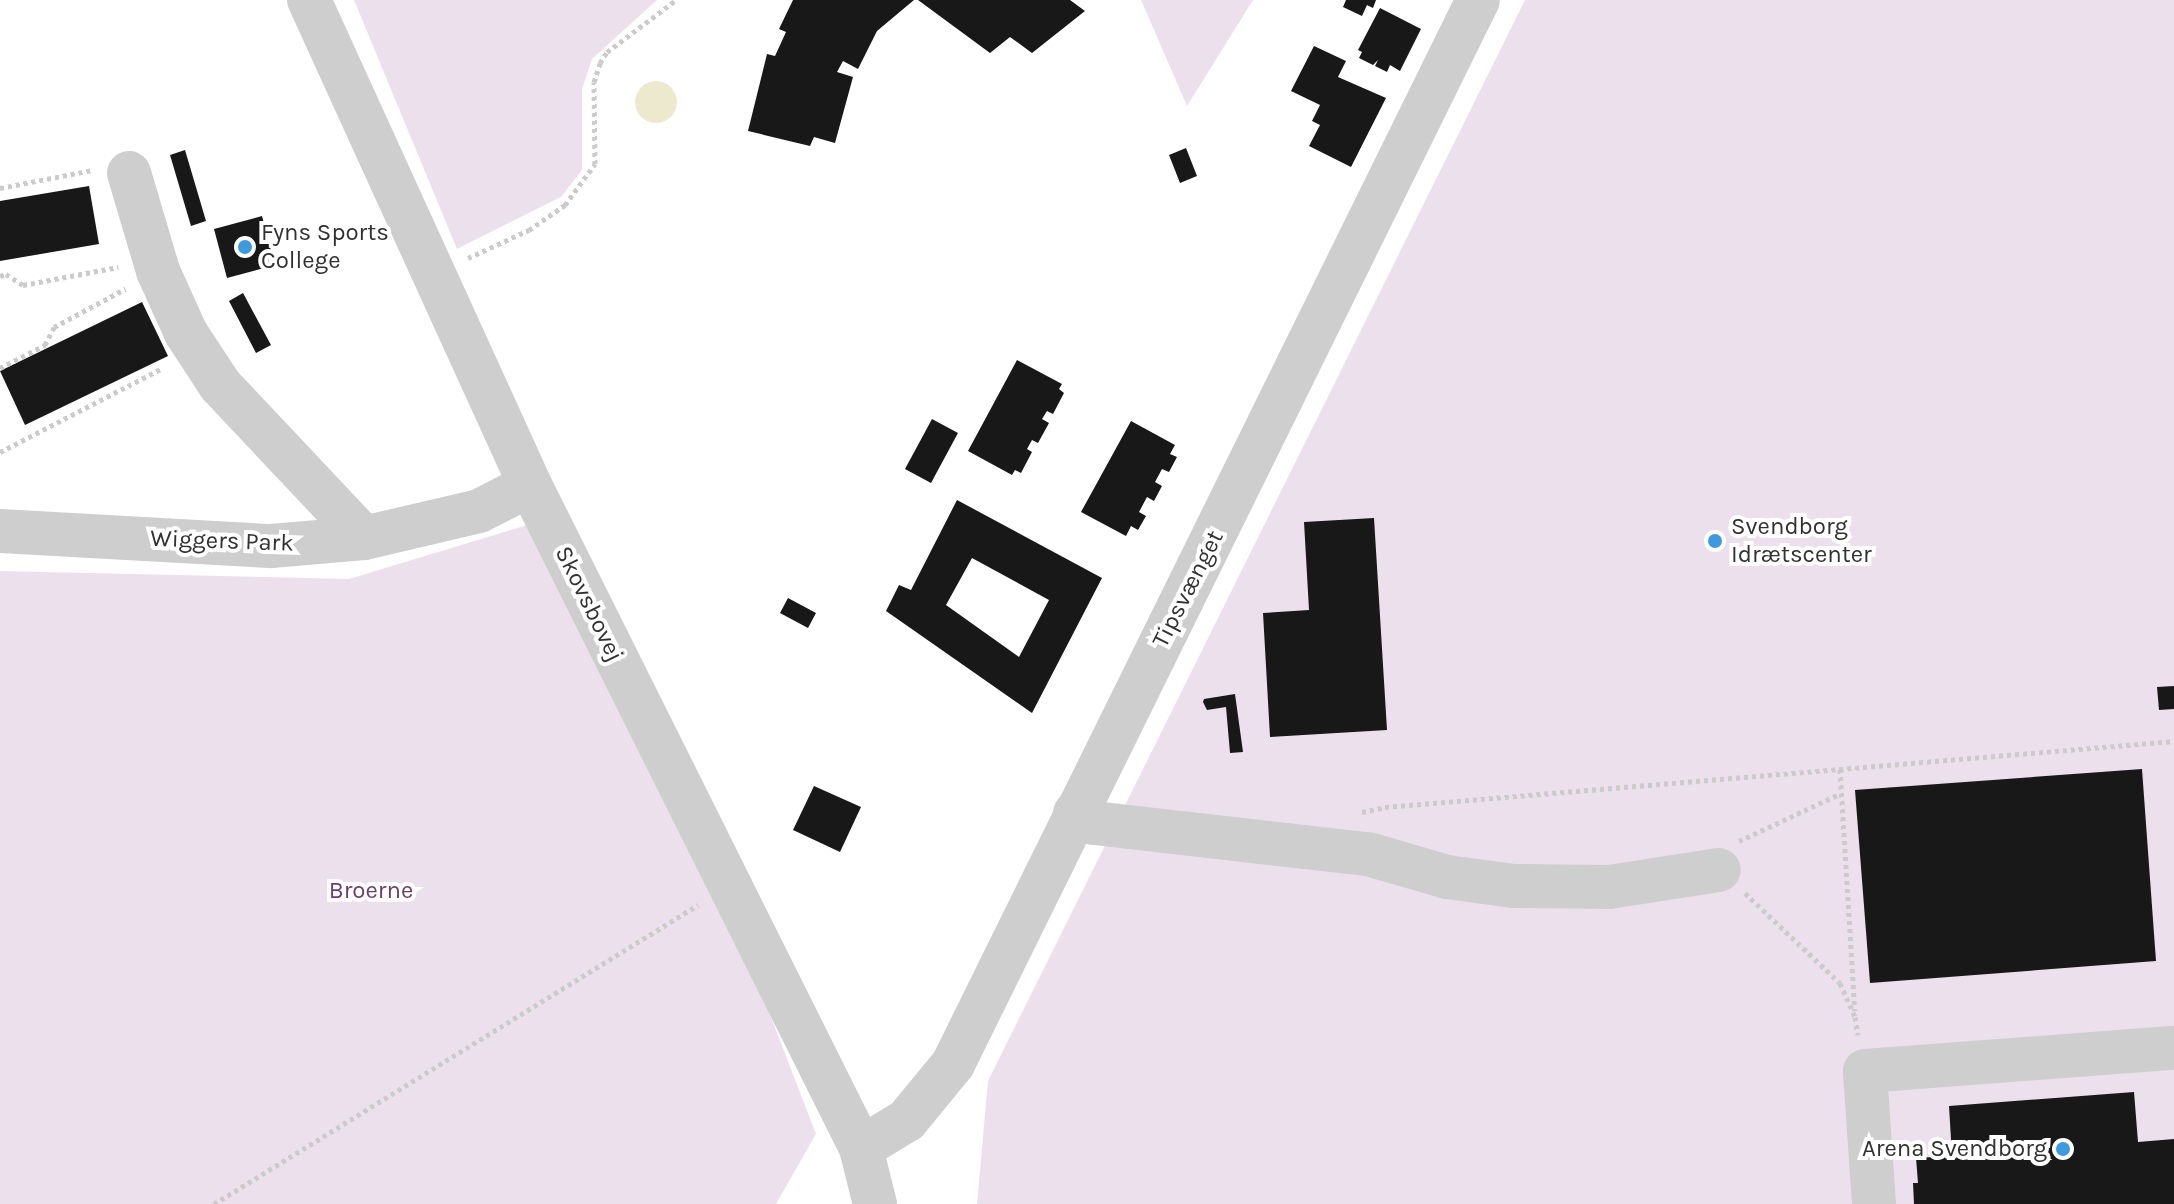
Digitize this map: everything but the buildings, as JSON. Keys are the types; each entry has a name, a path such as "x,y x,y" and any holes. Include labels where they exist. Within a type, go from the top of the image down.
{"street":[{"name":"Skovsbovej","path":"309,0 530,485 861,1148 875,1204"},
{"name":"Tipsvænget","path":"861,1148 907,1120 953,1064 1478,0"},
{"path":"129,173 156,265 186,333 220,385 364,538"},
{"name":"Wiggers Park","path":"0,531 271,546 364,538 479,511 530,485"},
{"path":"1075,813 1094,823 1368,854 1447,877 1514,886 1609,887 1719,870"},
{"path":"1874,1204 1865,1071 2174,1048"}],"path":[{"path":"435,272 529,230 565,205 595,164 594,82 600,63 607,52 676,0"},
{"path":"0,188 123,165 129,173"},
{"path":"0,276 6,274 23,285 156,265"},
{"path":"0,368 45,345 54,327 156,265"},
{"path":"0,452 163,368 189,373 206,364"},
{"path":"1385,807 2174,741"},
{"path":"1840,769 1855,1017 1865,1071"},
{"path":"1840,794 1740,840 1719,870 1830,972 1847,997 1855,1017"},
{"path":"214,1204 730,886"}],"green space":[{"path":"354,0 657,0 592,59 582,89 582,170 561,197 457,249"},
{"path":"1141,0 1253,0 1187,106"},
{"name":"Svendborg Idrætscenter","path":"1525,0 2174,0 2174,1204 977,1204 988,1081"},
{"name":"Broerne","path":"534,523 719,882 816,1134 776,1204 0,1204 0,571 349,579"}],"shaded area":[{"path":"656,81 671,87 677,102 671,117 656,123 641,117 635,102 641,87"}],"place":[{"name":"Fyns Sports College","path":"245,247"},
{"name":"Svendborg Idrætscenter","path":"1715,541"},
{"name":"Arena Svendborg","path":"2063,1149"}]}
